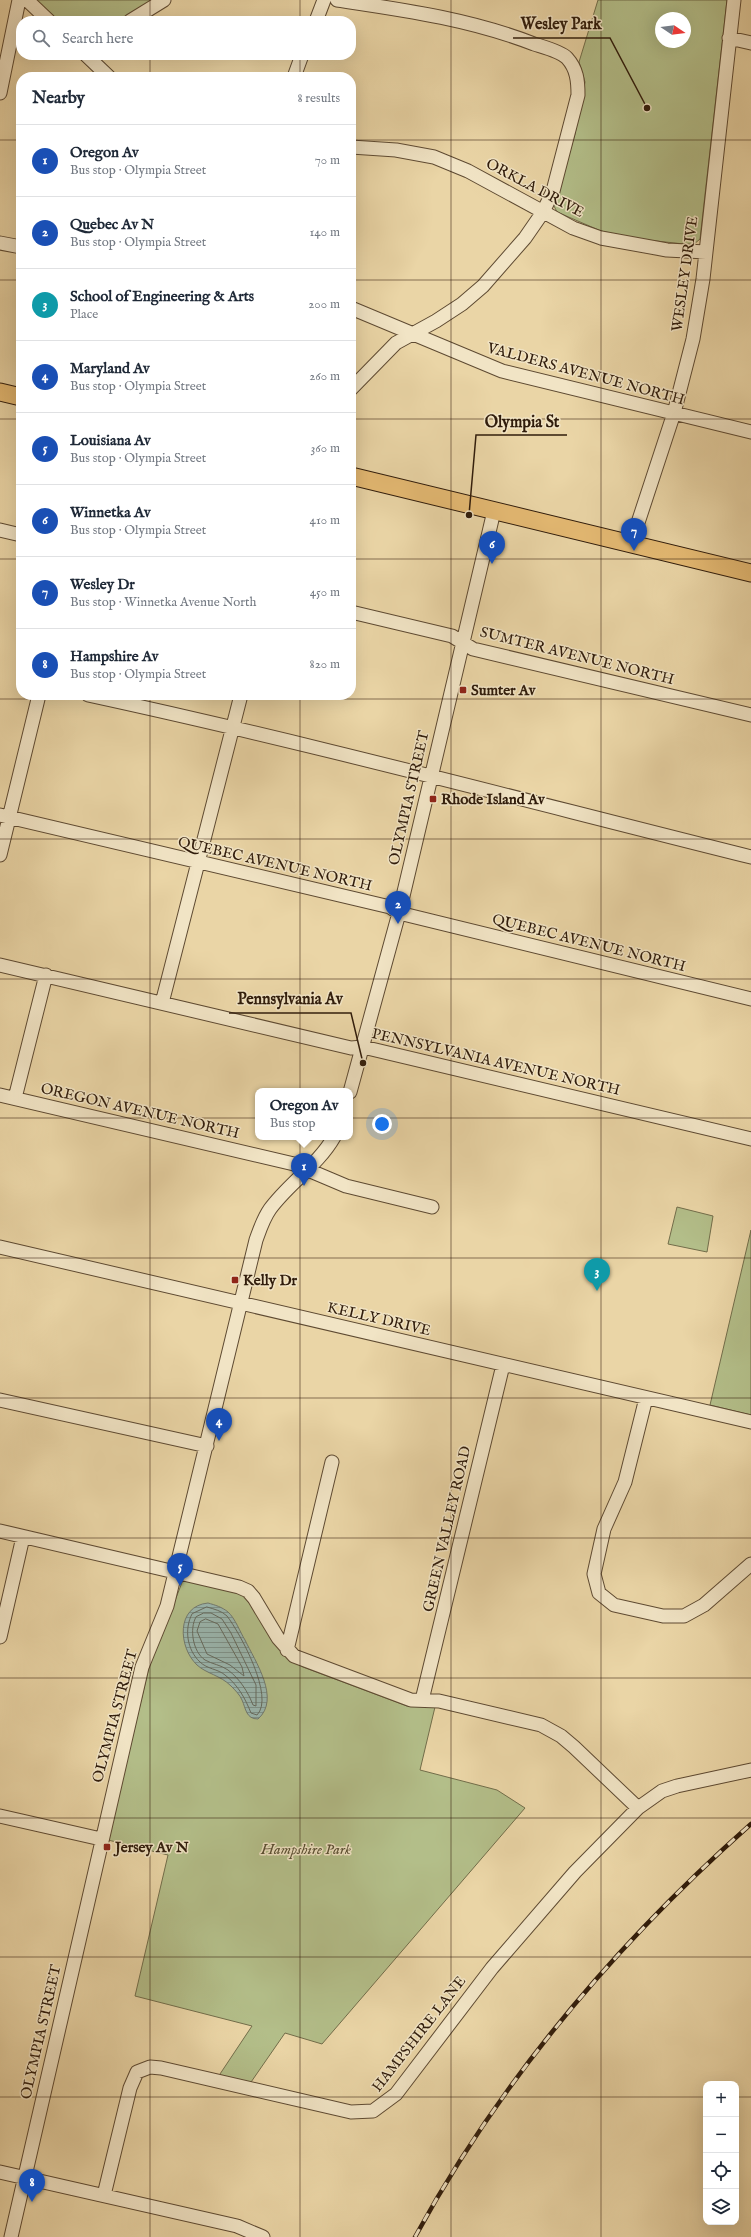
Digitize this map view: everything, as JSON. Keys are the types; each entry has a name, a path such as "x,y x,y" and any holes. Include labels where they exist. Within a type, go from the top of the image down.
{"main road":[{"path":"0,392 16,396"},
{"path":"356,477 751,573"}],"street":[{"path":"0,93 19,0"},
{"path":"27,0 44,16"},
{"path":"138,16 164,0"},
{"path":"318,16 324,0"},
{"path":"337,0 459,20 500,31 566,57 574,66 578,80 578,95 553,191 543,212 512,254 483,286 462,304 396,343 356,384"},
{"name":"WESLEY DRIVE","path":"631,544 674,413 693,340 706,252 734,0"},
{"path":"729,38 751,43"},
{"path":"92,60 104,72"},
{"path":"296,72 300,60"},
{"name":"ORKLA DRIVE","path":"356,147 396,150 434,157 468,171 574,228 601,238 667,250 706,252"},
{"path":"0,243 16,246"},
{"name":"VALDERS AVENUE NORTH","path":"356,310 502,371 751,432"},
{"name":"OLYMPIA STREET","path":"351,1088 399,913 494,511"},
{"path":"0,530 16,534"},
{"name":"SUMTER AVENUE NORTH","path":"356,613 452,636 473,649 751,715"},
{"path":"0,856 5,816 38,700"},
{"path":"111,700 233,726 430,778 751,857"},
{"path":"162,1003 240,700"},
{"name":"QUEBEC AVENUE NORTH","path":"5,816 390,907 399,913 751,999"},
{"name":"PENNSYLVANIA AVENUE NORTH","path":"0,965 352,1048 363,1047 751,1139"},
{"path":"15,1098 46,975"},
{"name":"OREGON AVENUE NORTH","path":"0,1095 294,1164 346,1186 432,1207"},
{"name":"OLYMPIA STREET","path":"11,2237 101,1839 142,1667 167,1606 241,1303 262,1224 270,1209 325,1151 332,1140"},
{"name":"KELLY DRIVE","path":"0,1247 751,1422"},
{"name":"GREEN VALLEY ROAD","path":"422,1700 503,1365"},
{"path":"646,1398 626,1482 604,1529 594,1574 599,1593 614,1605 663,1616 684,1616 704,1605 751,1564"},
{"path":"0,1400 207,1446"},
{"path":"287,1650 332,1462"},
{"path":"0,1532 231,1584 248,1591 287,1650 305,1661 411,1700 440,1701 541,1725 561,1736 574,1747 638,1808"},
{"path":"0,1637 23,1537"},
{"name":"HAMPSHIRE LANE","path":"104,2195 130,2088 137,2072 150,2067 161,2068 351,2112 373,2111 383,2106 396,2094 492,1968 575,1872 638,1808 662,1791 677,1786 751,1770"},
{"path":"0,1816 101,1839"},
{"path":"0,2172 237,2226 252,2231 263,2237"}],"green space":[{"path":"36,0 152,0 126,16 54,16"},
{"path":"598,0 727,0 700,239 693,245 638,239 601,231 557,212 554,206 575,134 585,82 579,62"},
{"path":"677,1207 713,1216 707,1252 668,1244"},
{"path":"751,1230 751,1415 710,1405"},
{"name":"Hampshire Park","path":"183,1580 236,1592 244,1596 293,1661 303,1667 407,1706 435,1707 420,1770 497,1790 525,1808 322,2044 285,2033 249,2085 218,2077 252,2026 135,1996 168,1855 108,1840 149,1667"}],"water":[{"path":"208,1603 221,1607 231,1615 260,1669 267,1691 267,1701 264,1711 258,1719 254,1719 249,1715 240,1696 227,1682 205,1671 197,1665 186,1648 183,1628 185,1619 190,1611 198,1606"}],"railway":[{"path":"415,2237 448,2179 485,2123 565,2016 654,1916 751,1824"}],"place":[{"name":"Wesley Park","path":"647,108"},
{"name":"Olympia St","path":"469,515"},
{"name":"Wesley Dr","path":"634,551"},
{"name":"Winnetka Av","path":"492,564"},
{"name":"Sumter Av","path":"463,690"},
{"name":"Rhode Island Av","path":"433,799"},
{"name":"Quebec Av N","path":"398,924"},
{"name":"Pennsylvania Av","path":"363,1063"},
{"name":"Oregon Av","path":"304,1186"},
{"name":"Kelly Dr","path":"235,1280"},
{"name":"School of Engineering & Arts","path":"597,1291"},
{"name":"Maryland Av","path":"219,1441"},
{"name":"Louisiana Av","path":"180,1586"},
{"name":"Jersey Av N","path":"107,1847"},
{"name":"Hampshire Av","path":"32,2202"}]}
